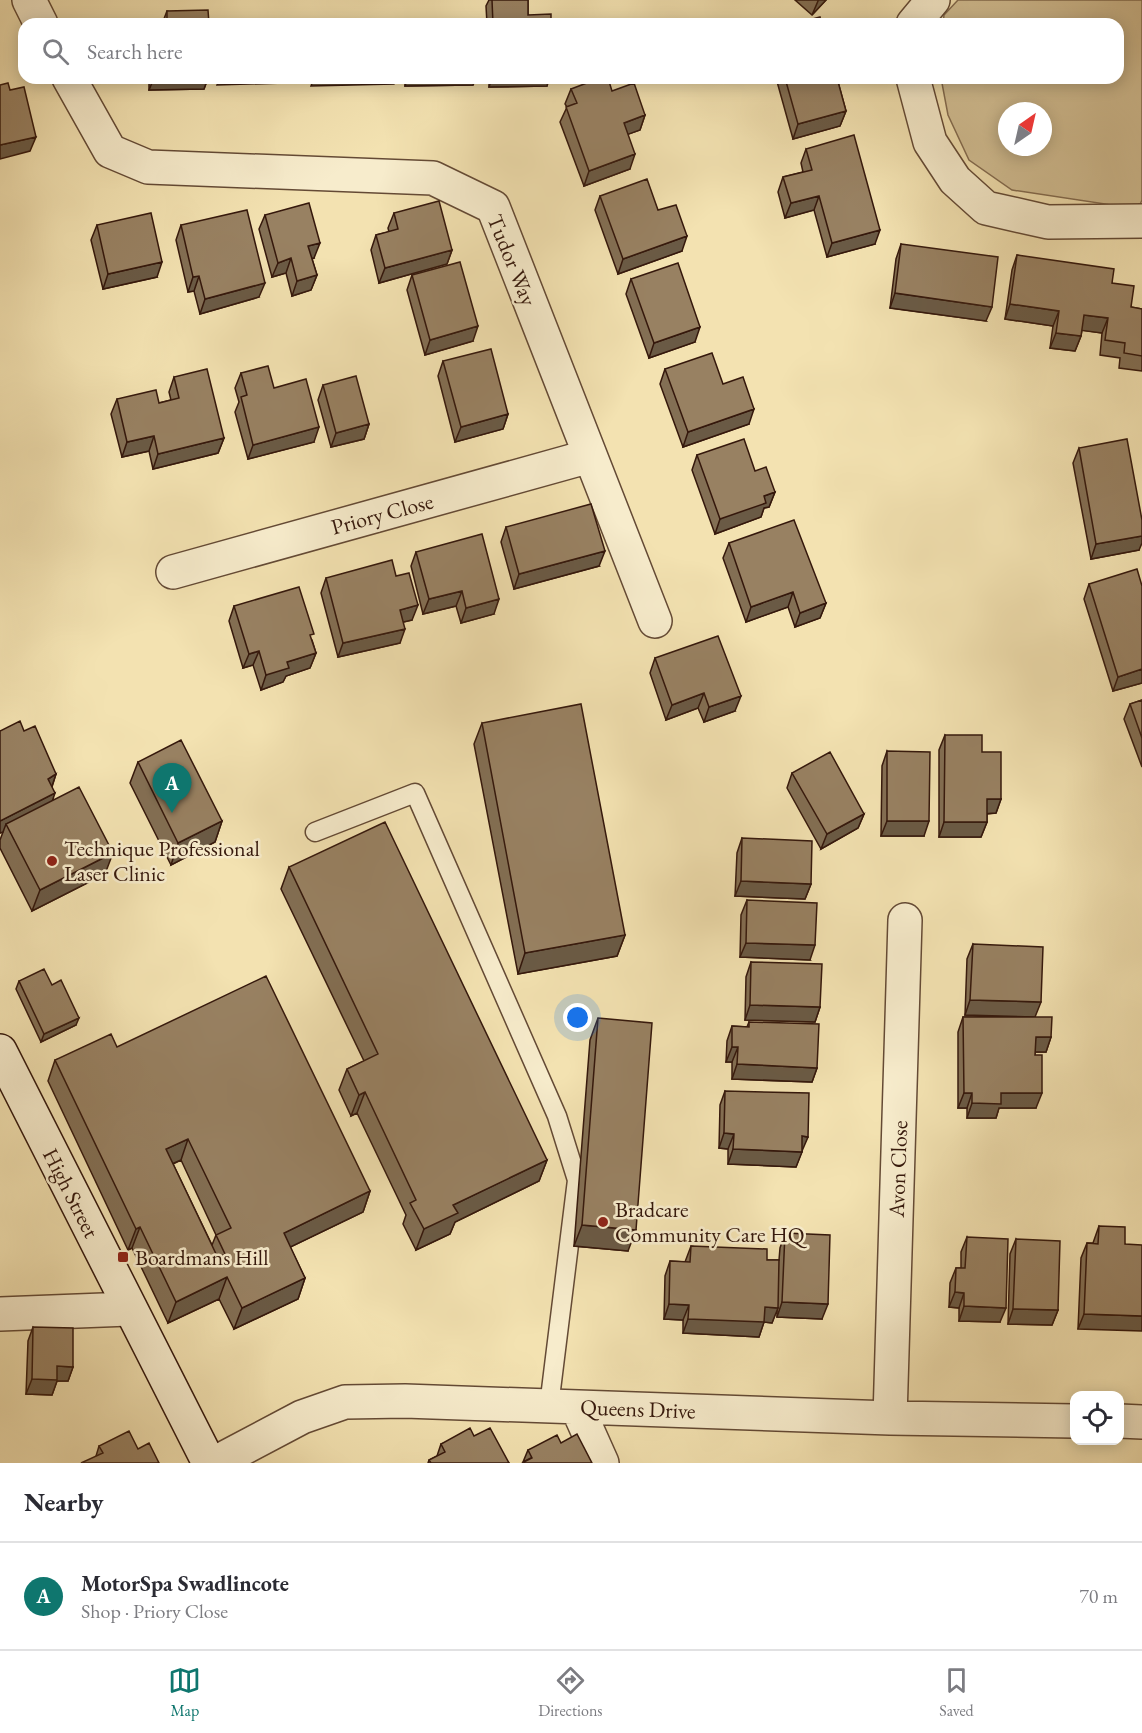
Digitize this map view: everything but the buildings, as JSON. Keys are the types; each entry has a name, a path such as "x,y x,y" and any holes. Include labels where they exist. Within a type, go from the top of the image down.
{"street":[{"path":"29,0 38,18"},
{"path":"918,18 933,0"},
{"name":"Tudor Way","path":"72,84 110,151 148,167 433,178 493,207 655,621"},
{"path":"915,84 930,142 955,180 986,208 1048,222 1142,221"},
{"name":"Priory Close","path":"173,572 590,456"},
{"name":"Avon Close","path":"890,1418 905,920"},
{"name":"High Street","path":"0,1051 209,1463"},
{"path":"0,1314 129,1309"},
{"name":"Queens Drive","path":"215,1463 302,1417 345,1402 1070,1421"},
{"path":"563,1407 602,1463"},
{"path":"1124,1422 1142,1422"}],"lane":[{"path":"315,832 415,793 557,1116 577,1180 563,1407"}],"shaded area":[{"path":"958,0 1142,0 1142,200 1138,209 1012,190 969,160 948,115 942,84 1124,84 1124,18 944,18"}],"place":[{"name":"MotorSpa Swadlincote","path":"172,813"},
{"name":"Technique Professional Laser Clinic","path":"52,861"},
{"name":"Bradcare Community Care HQ","path":"603,1222"},
{"name":"Boardmans Hill","path":"123,1257"}]}
